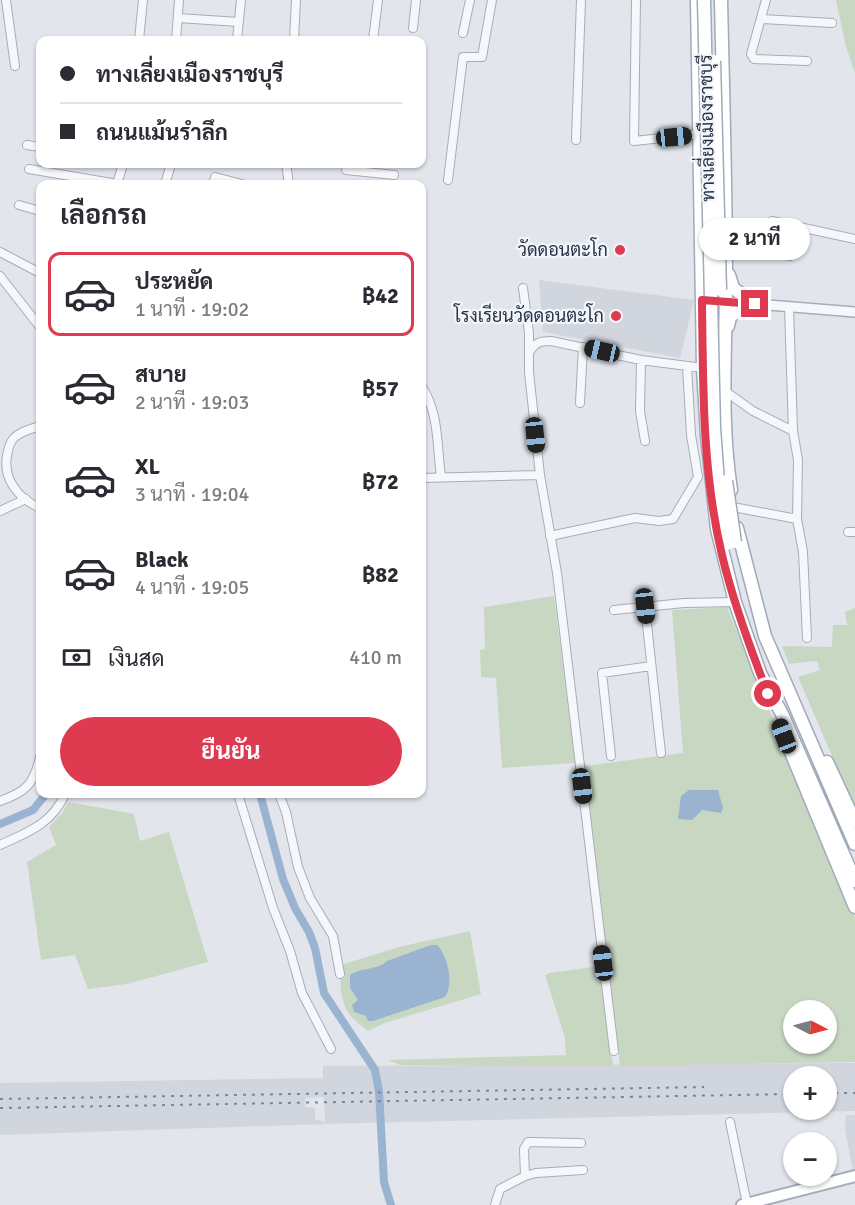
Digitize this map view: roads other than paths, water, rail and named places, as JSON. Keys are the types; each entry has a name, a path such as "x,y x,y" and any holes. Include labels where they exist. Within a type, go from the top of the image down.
{"main road":[{"name":"ทางเลี่ยงเมืองราชบุรี","path":"697,0 703,368 712,498 722,555 735,602 760,673 782,714"},
{"name":"ทางเลี่ยงเมืองราชบุรี","path":"704,0 714,428 719,495 746,613 782,714 855,881"},
{"name":"ทางเลี่ยงเมืองราชบุรี","path":"712,0 722,427 731,543 765,636 855,844"},
{"name":"ทางเลี่ยงเมืองราชบุรี","path":"721,0 727,451 733,507 745,563 765,636"},
{"path":"726,265 733,288 755,304"},
{"path":"725,344 730,317 740,309 755,304"},
{"path":"760,673 808,798 855,907"},
{"path":"781,674 839,784 855,822"},
{"path":"744,1204 855,1176"}],"street":[{"path":"6,0 15,66"},
{"path":"139,36 143,0"},
{"path":"176,36 179,0"},
{"path":"237,36 241,0"},
{"path":"294,36 296,0"},
{"path":"374,36 378,0"},
{"path":"413,28 416,0"},
{"path":"463,33 470,0"},
{"path":"448,180 463,57 482,57 492,0"},
{"path":"576,140 581,0"},
{"path":"636,0 634,141 700,134"},
{"path":"766,0 751,54 754,59 807,61"},
{"path":"178,18 239,22"},
{"path":"761,19 832,23"},
{"path":"27,145 36,146"},
{"path":"346,170 355,168"},
{"path":"364,168 394,175"},
{"path":"29,169 94,180"},
{"path":"214,180 215,177 227,180"},
{"path":"19,205 36,210"},
{"path":"772,221 855,239"},
{"path":"725,246 790,256"},
{"path":"0,252 36,271"},
{"path":"0,276 36,322"},
{"path":"523,288 540,475 557,573 614,1051"},
{"path":"702,300 855,312"},
{"path":"789,307 793,431 798,460 797,519 804,561 807,638"},
{"path":"530,351 534,344 542,341 583,347 641,360 703,368"},
{"path":"580,403 583,347"},
{"path":"641,360 640,411 645,441"},
{"path":"550,536 635,519 659,521 673,519 698,477 691,435 687,366"},
{"path":"725,391 753,411 793,431"},
{"path":"426,392 430,398 433,412 441,477"},
{"path":"36,428 15,437 8,451 3,472 21,496 36,505"},
{"path":"426,478 540,475"},
{"path":"0,511 26,499"},
{"path":"733,507 797,519"},
{"path":"614,610 645,606 735,602"},
{"path":"645,606 661,753"},
{"path":"611,756 602,673 651,666"},
{"path":"0,801 24,791 34,778 36,771"},
{"path":"0,845 44,824 59,807 63,798"},
{"path":"239,798 302,993 331,1049"},
{"path":"281,798 286,812 297,867 310,898 333,936 340,974"},
{"path":"730,1122 744,1204"},
{"path":"525,1176 524,1149 528,1142 581,1143"},
{"path":"495,1205 500,1189 525,1176 536,1173 583,1170"}],"water":[{"path":"689,790 718,790 723,808 721,813 702,810 692,820 678,819 681,796"},
{"path":"431,945 437,945 447,963 449,985 445,997 373,1021 368,1021 366,1016 354,1012 352,1005 358,1000 350,988 350,975 380,966 387,961"}],"waterway":[{"path":"0,824 33,810 43,798"},
{"path":"261,798 283,879 315,948 324,993 375,1070 379,1091 384,1182 391,1205"}],"railway":[{"path":"0,1099 704,1087"},
{"path":"837,1093 855,1093"},
{"path":"0,1108 783,1094"}],"place":[{"name":"วัดดอนตะโก","path":"620,250"},
{"name":"โรงเรียนวัดดอนตะโก","path":"616,316"}]}
